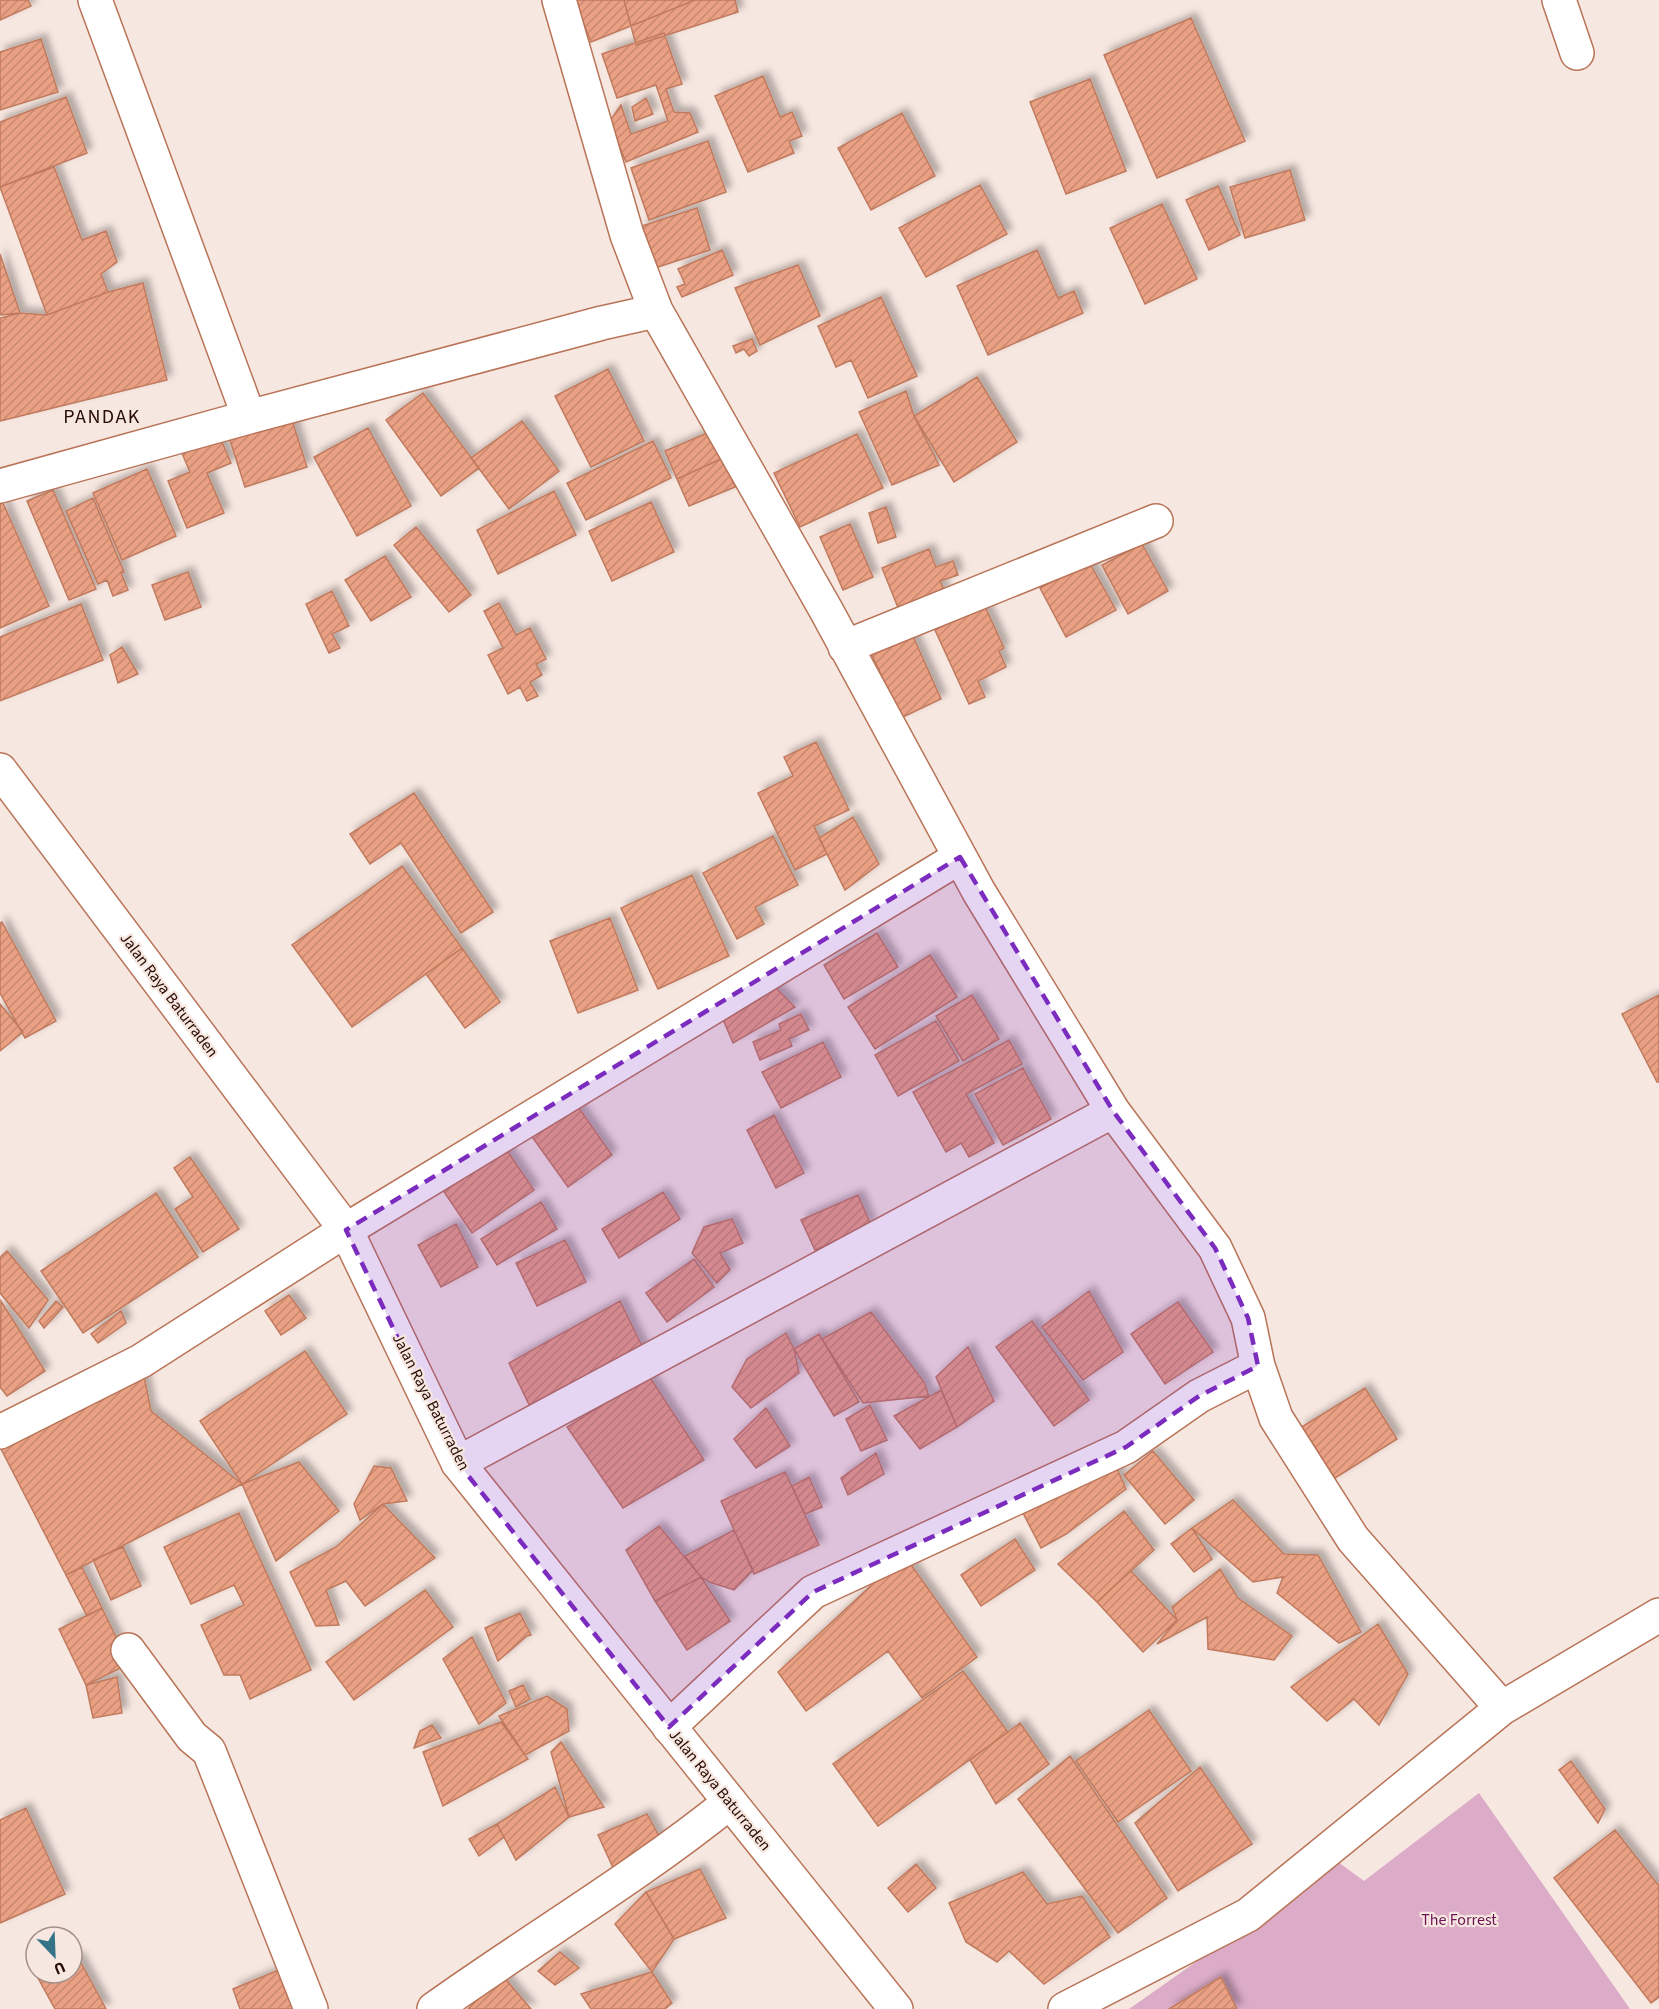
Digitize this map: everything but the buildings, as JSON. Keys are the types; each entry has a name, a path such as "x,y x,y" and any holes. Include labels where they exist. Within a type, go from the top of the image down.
{"street":[{"path":"95,0 249,417"},
{"path":"559,0 627,235 656,311 845,646 979,892 1113,1111 1215,1248 1248,1318 1258,1366 1276,1418 1353,1539 1502,1708"},
{"path":"1559,0 1577,53"},
{"path":"0,486 249,417 602,323 656,311"},
{"path":"845,646 1156,521"},
{"name":"Jalan Raya Baturraden","path":"0,770 346,1230 459,1464 896,2009"},
{"path":"0,1432 141,1361 346,1230 960,857"},
{"path":"459,1464 1113,1111"},
{"path":"669,1727 813,1592 1126,1447 1199,1396 1258,1366"},
{"path":"1065,2009 1248,1915 1502,1708 1659,1615"},
{"path":"128,1650 192,1737 209,1751 311,2009"},
{"path":"434,2009 496,1964 685,1838 730,1802"}],"highlighted area":[{"path":"960,857 1113,1111 1215,1248 1248,1318 1258,1366 1199,1396 1126,1447 813,1592 669,1727 458,1463 346,1230"}],"green space":[{"name":"The Forrest","path":"1479,1793 1630,2009 1129,2009 1338,1862 1364,1881"}],"district":[{"name":"PANDAK","path":"102,417"}]}
